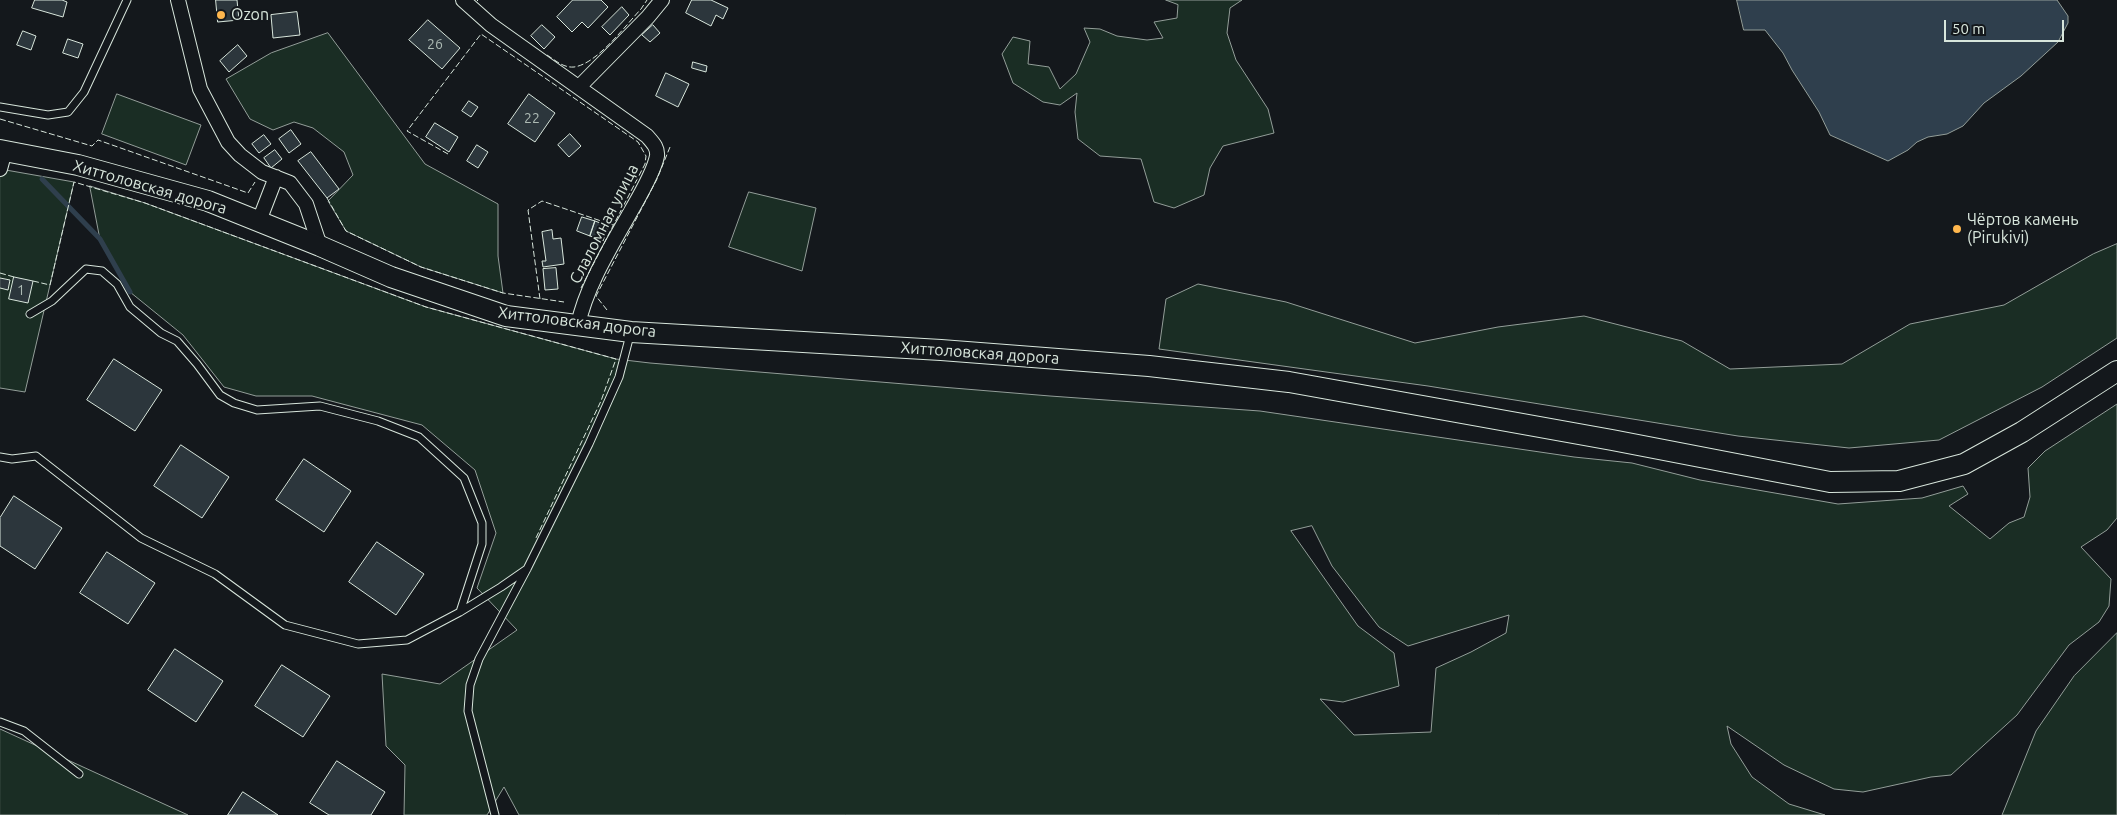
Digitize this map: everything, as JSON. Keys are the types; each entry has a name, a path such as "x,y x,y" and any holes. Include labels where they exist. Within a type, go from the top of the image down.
{"street":[{"path":"178,0 200,89 228,142 240,155 262,172 290,183 306,204 320,246"},
{"name":"Слаломная улица","path":"463,0 491,25 558,75 579,87 647,136 655,146 657,155 644,188 611,247 581,308 578,325"},
{"path":"579,87 648,17 662,0"},
{"name":"Хиттоловская дорога","path":"2,157 78,165 208,201 391,276 506,316 631,332 941,350 1149,366 1289,382 1622,442 1830,482 1899,481 1964,464 2022,432 2117,371"},
{"path":"259,221 276,177"}],"lane":[{"path":"0,107 48,115 68,112 84,92 127,0"},
{"path":"30,314 52,301 86,269 102,271 117,284 130,307 160,333 177,341 220,395 234,403 257,410 320,406 378,421 419,437 464,478 482,523 482,544 460,612"},
{"path":"495,815 468,711 470,685 479,659 527,569 589,444 619,377 631,332"},
{"path":"0,457 12,460 36,456 141,538 215,574 285,625 358,644 407,640 460,612 502,587 527,569"},
{"path":"0,722 24,731 79,774"}],"green space":[{"path":"1166,0 1242,0 1230,8 1227,33 1236,60 1268,109 1274,133 1223,146 1210,168 1204,195 1174,208 1154,202 1141,159 1100,156 1078,139 1075,112 1077,93 1060,105 1043,102 1013,83 1002,54 1013,37 1030,41 1028,64 1049,67 1060,89 1076,74 1090,42 1084,28 1100,29 1117,36 1147,40 1163,38 1154,22 1177,18 1178,5"},
{"path":"328,33 425,164 498,204 498,256 503,293 421,267 346,231 328,201 353,175 344,152 313,128 294,122 273,130 250,119 226,79 271,53"},
{"path":"117,94 201,125 186,165 102,134"},
{"path":"0,169 74,182 25,392 0,388"},
{"path":"90,186 145,203 426,307 616,359 1050,396 1260,411 1574,457 1632,463 1700,480 1838,504 1922,498 1963,486 1968,494 1949,506 1990,539 2009,523 2024,517 2030,497 2028,468 2045,451 2117,404 2117,518 2107,530 2081,547 2111,579 2109,606 2099,622 2069,645 2017,715 1951,775 1931,777 1863,792 1834,789 1784,765 1727,726 1731,744 1752,777 1789,804 1825,815 519,815 504,787 487,815 404,815 405,765 386,746 382,674 440,684 517,630 477,588 496,533 475,470 422,425 312,396 256,396 224,387 183,335 130,292 100,239","holes":["1312,526 1332,566 1379,627 1408,646 1509,615 1506,633 1436,668 1431,732 1354,735 1320,699 1343,702 1399,686 1394,653 1358,626 1291,531"]},
{"path":"749,192 816,208 802,271 729,247"},
{"path":"2117,244 2117,338 2042,387 1939,440 1849,448 1738,436 1428,386 1159,349 1166,299 1198,284 1286,302 1415,343 1498,327 1584,316 1682,341 1730,369 1842,364 1910,324 2004,305 2093,254"},
{"path":"2117,633 2117,815 2002,815 2036,731 2074,676"},
{"path":"0,729 188,815 0,815"}],"water":[{"path":"1737,0 2057,0 2068,16 2068,23 2058,42 2021,76 1984,103 1963,126 1947,134 1928,137 1917,142 1908,150 1888,161 1830,135 1819,112 1783,53 1765,30 1744,30"}],"building":[{"path":"35,0 62,0 67,2 63,17 32,8"},
{"path":"216,0 237,0 239,20 218,22"},
{"path":"573,0 601,0 608,7 588,28 582,22 572,32 557,17"},
{"path":"692,0 711,0 728,8 723,19 716,15 711,26 686,13"},
{"path":"622,7 629,15 610,35 602,27"},
{"path":"297,12 300,35 273,38 271,15"},
{"path":"428,20 460,48 442,69 409,40"},
{"path":"542,25 555,37 544,49 531,36"},
{"path":"653,25 660,33 650,42 642,35"},
{"path":"23,31 36,36 31,50 17,45"},
{"path":"68,39 83,44 78,58 63,53"},
{"path":"238,45 247,56 229,72 220,61"},
{"path":"693,62 707,66 706,72 692,68"},
{"path":"666,73 689,84 678,107 656,96"},
{"path":"529,94 555,113 535,142 508,124"},
{"path":"469,101 478,107 471,117 462,111"},
{"path":"435,123 458,137 449,152 426,137"},
{"path":"291,130 301,144 289,153 279,139"},
{"path":"570,134 581,146 569,157 558,145"},
{"path":"264,135 271,144 259,153 252,144"},
{"path":"477,145 488,152 478,168 467,161"},
{"path":"275,150 282,159 271,168 264,158"},
{"path":"311,152 339,189 327,198 298,161"},
{"path":"582,217 595,221 590,236 577,231"},
{"path":"595,221 608,226 603,241 590,236"},
{"path":"552,230 553,239 561,238 564,264 543,267 542,261 546,261 542,232"},
{"path":"556,268 558,289 545,290 543,269"},
{"path":"14,277 33,281 28,303 9,299"},
{"path":"0,278 10,280 8,290 0,288"},
{"path":"114,359 162,390 135,431 87,400"},
{"path":"181,445 229,477 202,518 154,486"},
{"path":"304,459 351,491 324,532 276,500"},
{"path":"14,496 62,528 35,569 0,546 0,518"},
{"path":"377,542 424,574 396,615 349,582"},
{"path":"107,552 155,583 128,624 80,593"},
{"path":"175,649 223,681 196,722 148,690"},
{"path":"282,665 330,696 303,737 255,706"},
{"path":"337,761 385,792 371,815 329,815 310,803"},
{"path":"243,792 278,815 228,815"}],"waterway":[{"path":"42,179 100,239 130,292"}],"fence":[{"path":"547,55 566,66 574,67 583,64 601,52 647,0"},
{"path":"448,154 407,131 481,34 638,142 646,156 645,164 581,288"},
{"path":"0,119 92,146 98,140 248,193 255,182"},
{"path":"607,310 596,296 657,179 670,147"},
{"path":"33,281 50,285 74,182 145,203 426,307 616,359 601,401 535,540"},
{"path":"327,198 346,231 421,267 503,293 564,302"},
{"path":"540,299 528,210 542,201 613,225"},
{"path":"0,273 14,277"}],"place":[{"name":"Ozon","path":"221,15"},
{"name":"Чёртов камень (Pirukivi)","path":"1957,229"}]}
